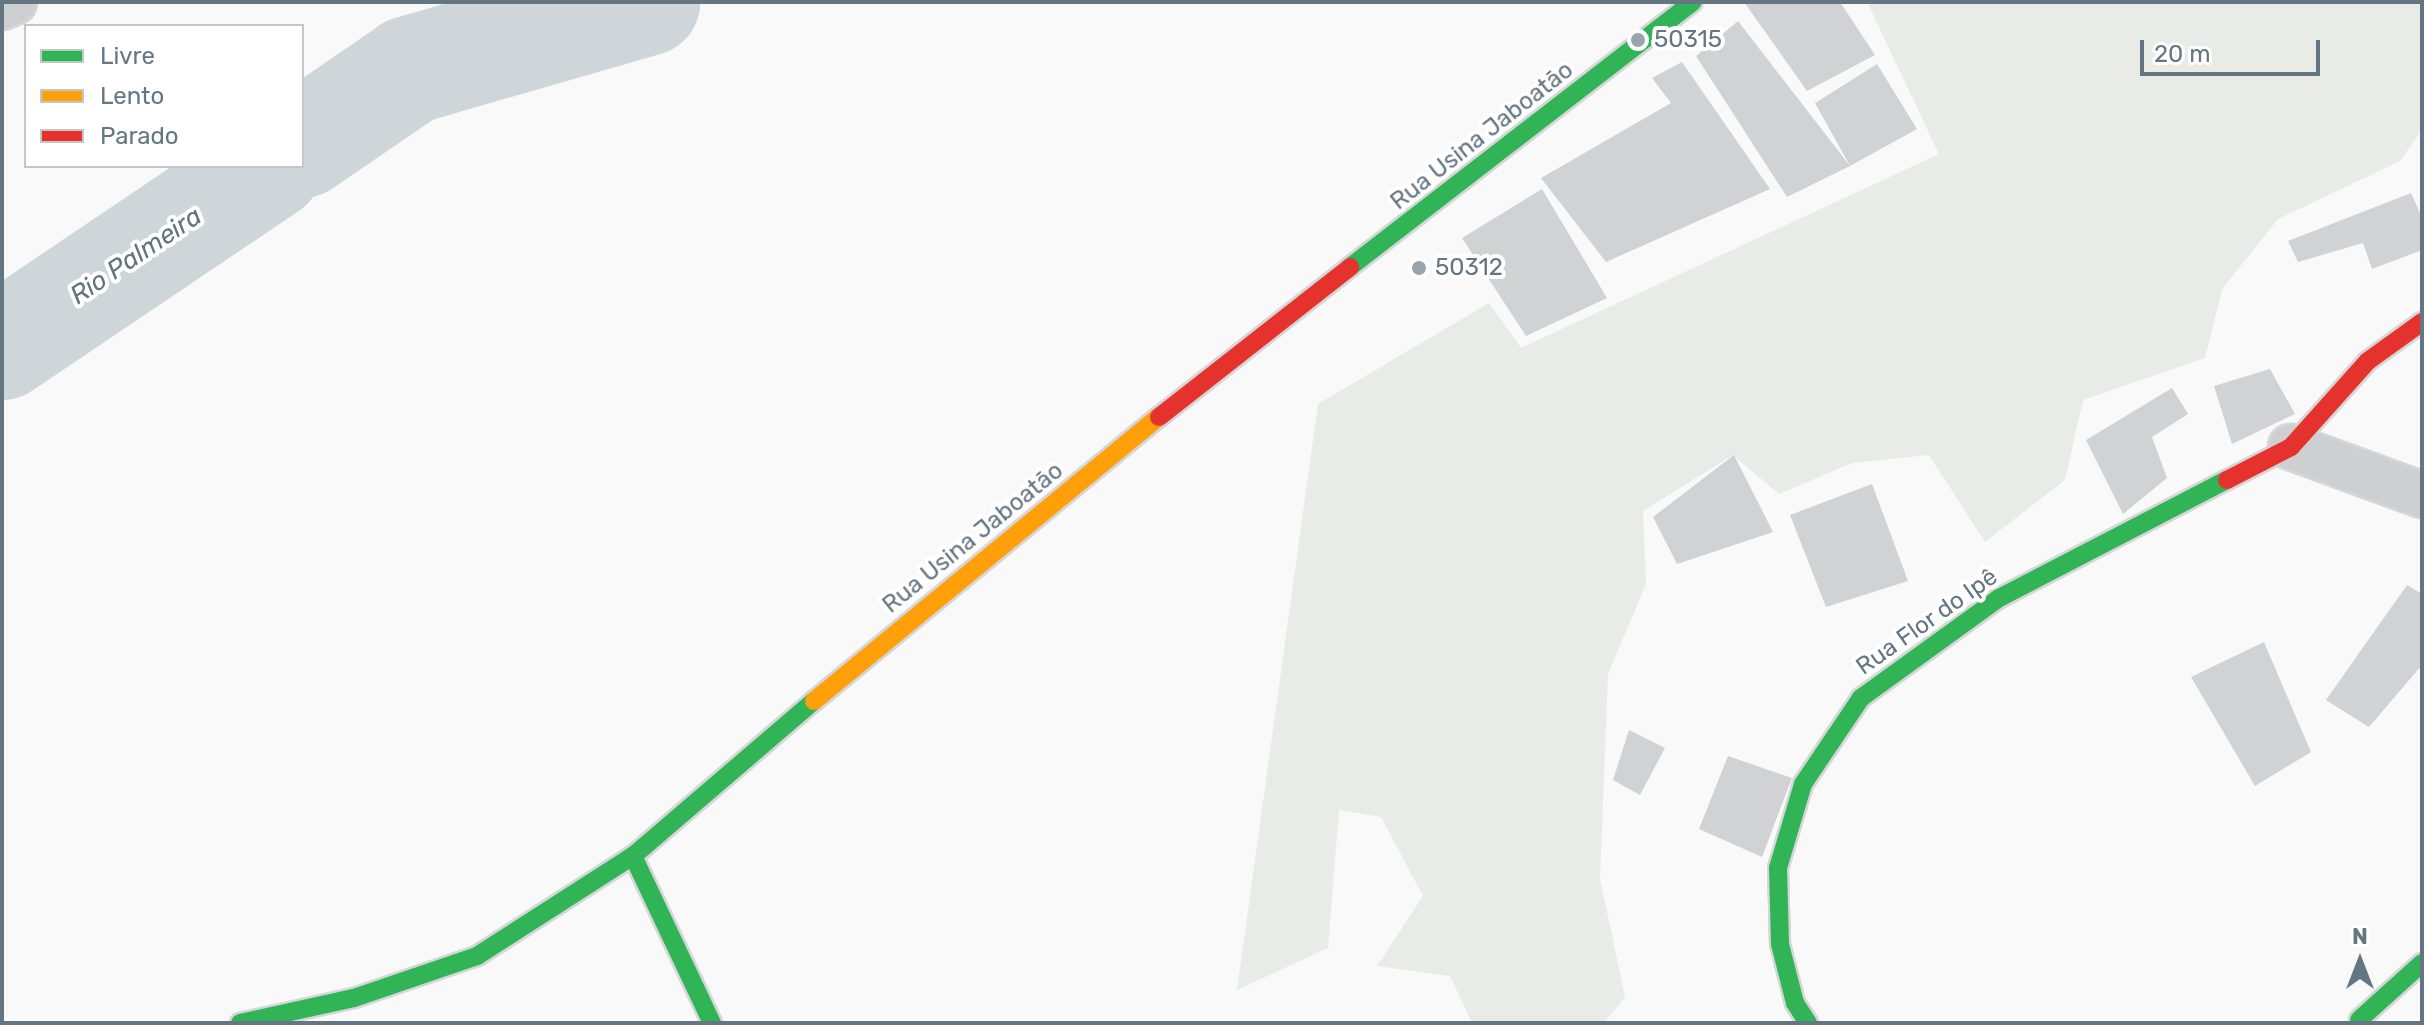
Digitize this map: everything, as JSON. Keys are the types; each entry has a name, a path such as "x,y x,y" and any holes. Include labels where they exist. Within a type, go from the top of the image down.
{"street":[{"path":"2,7 14,2"},
{"name":"Rua Usina Jaboatão","path":"240,1023 354,998 477,956 633,856 857,664 1222,366 1693,2"},
{"path":"2422,322 2368,361 2291,447 2422,495"},
{"name":"Rua Flor do Ipê","path":"1808,1023 1795,1003 1780,944 1778,868 1803,784 1861,698 1999,598 2291,447"},
{"path":"633,856 712,1023"},
{"path":"2359,1020 2422,963"}],"shaded area":[{"path":"1867,2 2422,2 2422,130 2400,161 2278,219 2222,289 2205,358 2083,400 2065,480 1985,542 1929,455 1852,463 1779,494 1733,455 1643,511 1646,584 1608,674 1600,879 1625,997 1604,1023 1472,1023 1450,976 1377,966 1423,896 1381,817 1339,810 1328,948 1237,990 1318,404 1489,303 1521,348 1939,154"}],"building":[{"path":"1744,2 1840,2 1875,55 1807,91"},
{"path":"1738,21 1850,166 1787,197 1696,56"},
{"path":"1682,62 1770,189 1606,262 1541,178 1671,103 1652,78"},
{"path":"1877,64 1917,129 1850,166 1815,103"},
{"path":"1542,189 1607,298 1526,336 1462,238"},
{"path":"2411,193 2422,217 2422,250 2372,269 2363,243 2298,262 2288,241"},
{"path":"2270,369 2295,414 2232,444 2214,386"},
{"path":"2172,388 2188,414 2152,437 2167,478 2123,514 2086,440"},
{"path":"1734,455 1773,532 1677,564 1653,517"},
{"path":"1872,484 1908,581 1826,607 1790,515"},
{"path":"2407,585 2422,594 2422,665 2369,727 2326,700"},
{"path":"2264,642 2311,752 2255,786 2191,677"},
{"path":"1629,730 1665,748 1640,795 1613,780"},
{"path":"1728,756 1792,778 1762,857 1699,829"}],"waterway":[{"name":"Rio Palmeira","path":"304,143 410,70 646,2"},
{"name":"Rio Palmeira","path":"2,346 266,168"}],"traffic: fast":[{"path":"1350,267 1693,2"},
{"path":"1808,1023 1795,1003 1780,944 1778,868 1803,784 1861,698 1999,598 2227,480"},
{"path":"240,1023 354,998 477,956 633,856 814,701"},
{"path":"633,856 712,1023"},
{"path":"2359,1020 2422,963"}],"traffic: slow":[{"path":"814,701 1159,417"}],"traffic: jam":[{"path":"1159,417 1350,267"},
{"path":"2227,480 2291,447 2368,361 2422,322"}],"place":[{"name":"50315","path":"1638,40"},
{"name":"50312","path":"1419,268"}]}
